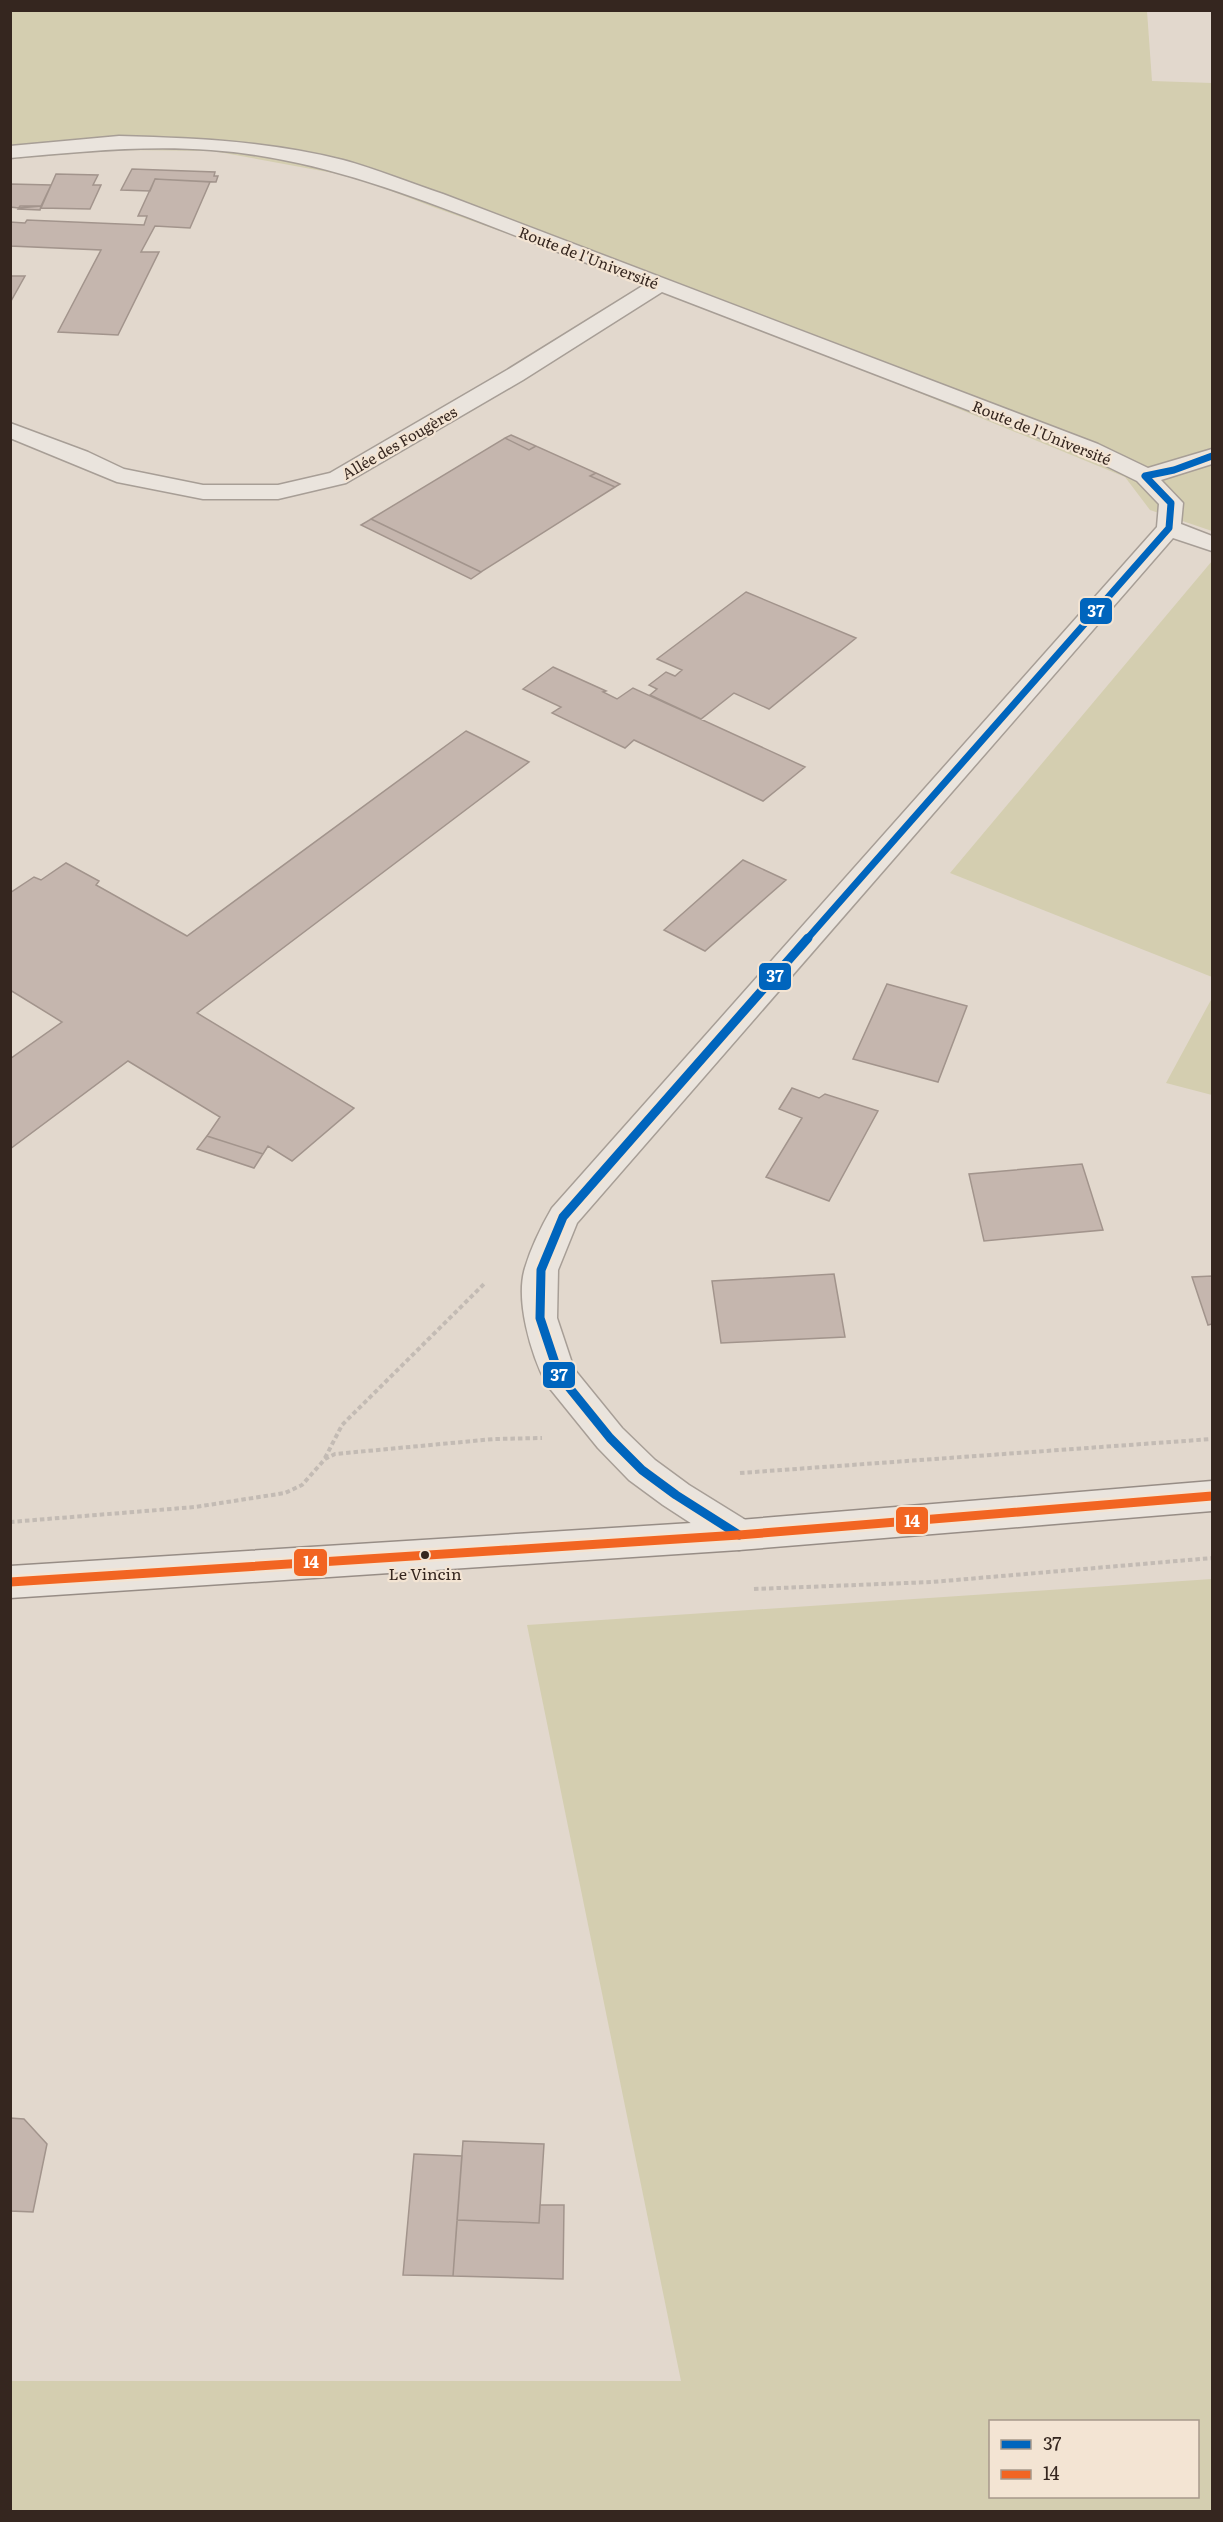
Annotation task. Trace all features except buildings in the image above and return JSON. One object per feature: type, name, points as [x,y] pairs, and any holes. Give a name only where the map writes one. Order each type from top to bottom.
[{"type":"street","name":"Route de l'Université","points":[[10,152],[119,142],[211,144],[281,153],[339,165],[436,198],[1090,449],[1145,476],[1171,503],[1169,528]]},
{"type":"street","name":"Allée des Fougères","points":[[10,430],[80,457],[117,475],[203,492],[278,492],[338,478],[515,375],[659,285]]},
{"type":"street","points":[[1145,476],[1174,470],[1212,456]]},
{"type":"street","points":[[739,1535],[676,1495],[642,1470],[610,1438],[559,1375],[540,1318],[541,1270],[563,1217],[1169,528],[1212,544]]},
{"type":"street","points":[[10,1582],[739,1535],[1212,1496]]},
{"type":"path","points":[[325,1459],[342,1425],[489,1278]]},
{"type":"shaded area","points":[[10,11],[1147,11],[1152,81],[1212,83],[1212,531],[1150,510],[1125,477],[693,300],[355,177],[213,151],[118,150],[11,159]]},
{"type":"shaded area","points":[[1212,561],[1212,977],[950,873]]},
{"type":"shaded area","points":[[1212,998],[1212,1095],[1166,1083]]},
{"type":"shaded area","points":[[1212,1579],[1212,2511],[11,2511],[11,2381],[681,2381],[527,1625]]},
{"type":"transit line","name":"37","points":[[739,1535],[676,1495],[642,1470],[610,1438],[559,1375],[540,1318],[541,1270],[563,1217],[1169,528],[1171,503],[1145,476],[1174,470],[1212,456]]},
{"type":"transit line","name":"14","points":[[10,1582],[739,1535],[1212,1496]]},
{"type":"place","name":"Le Vincin","points":[[425,1555]]}]
